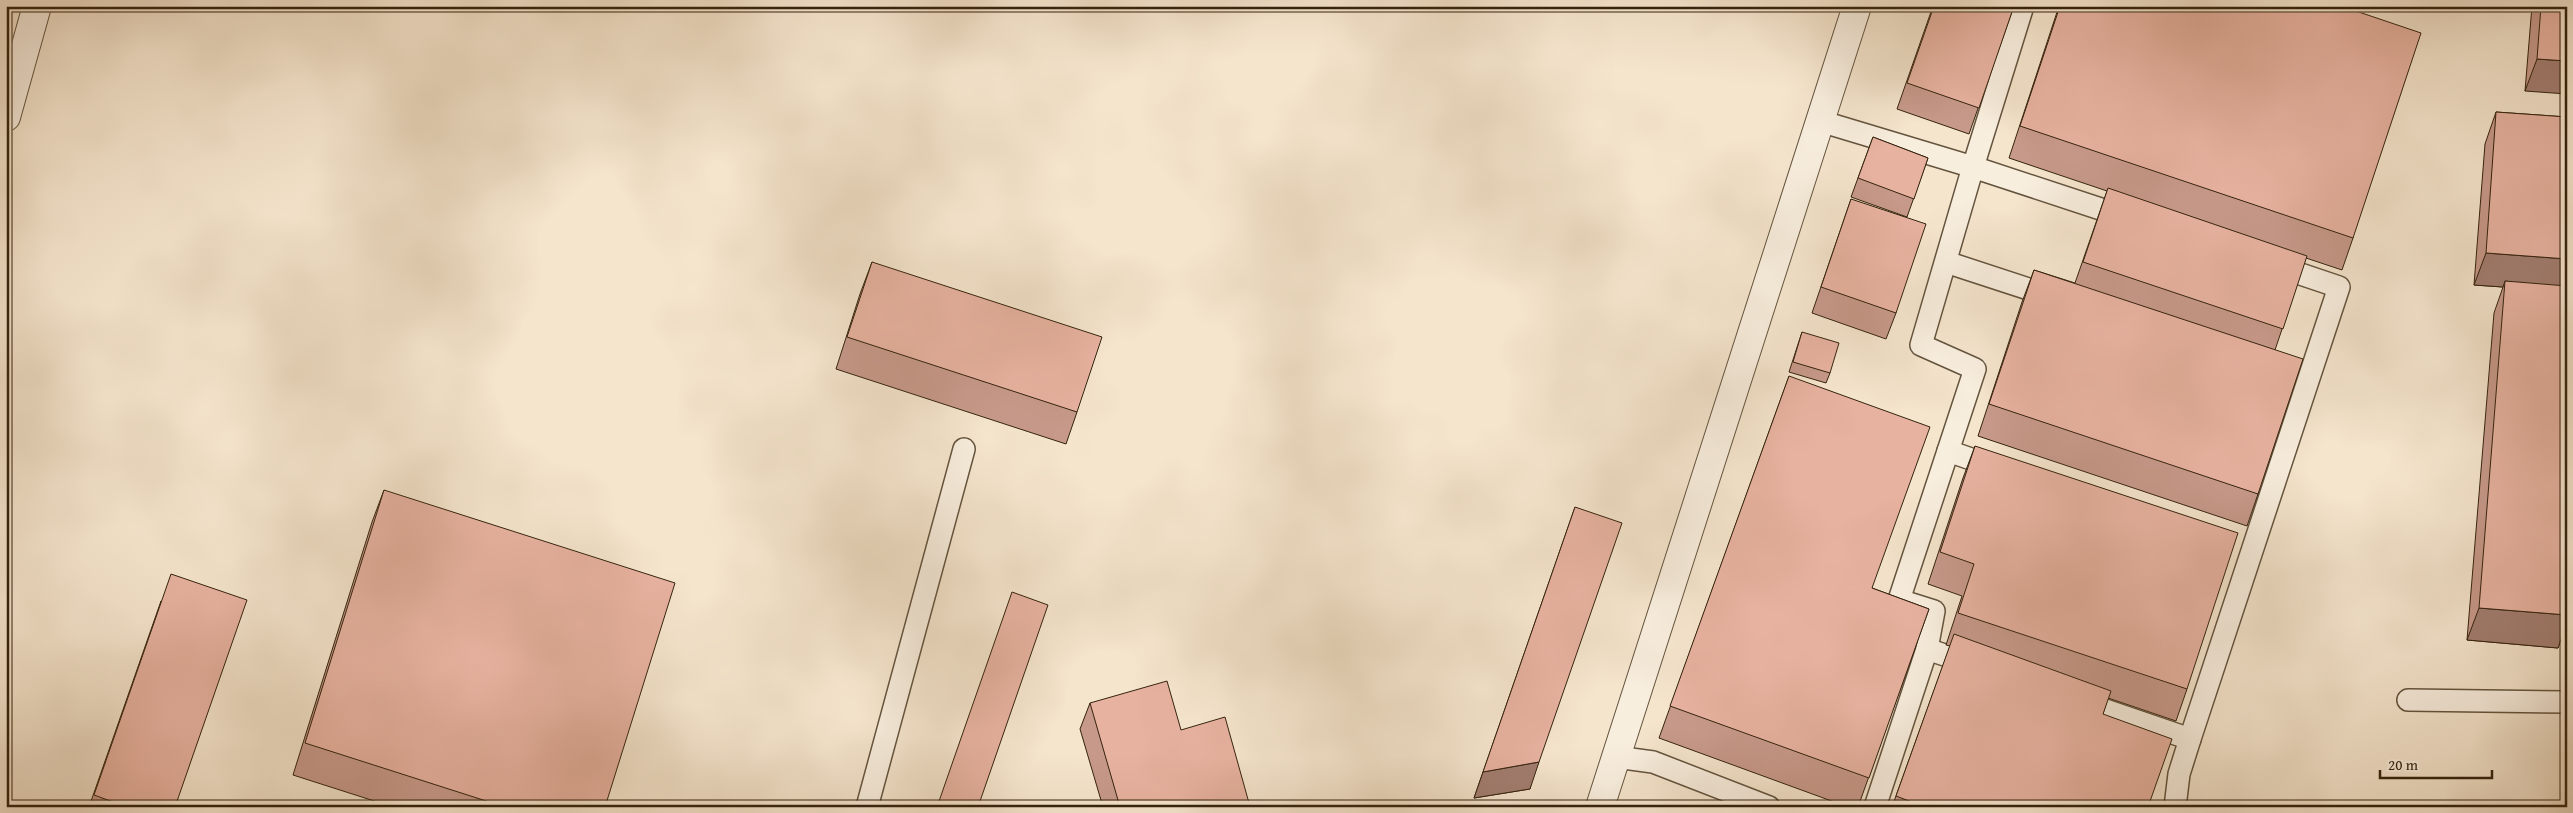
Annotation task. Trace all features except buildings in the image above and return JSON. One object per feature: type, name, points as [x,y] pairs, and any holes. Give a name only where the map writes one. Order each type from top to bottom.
[{"type":"street","points":[[6,117],[37,6]]},
{"type":"street","points":[[1598,806],[1616,756],[1857,6]]},
{"type":"lane","points":[[1875,807],[1927,648],[1934,611],[1900,600],[1975,368],[1921,345],[2023,6]]},
{"type":"lane","points":[[1820,121],[1973,167],[2151,226]]},
{"type":"lane","points":[[2175,807],[2180,774],[2241,551],[2299,376],[2339,287],[2254,259]]},
{"type":"lane","points":[[1946,262],[2076,304]]},
{"type":"lane","points":[[867,807],[964,449]]},
{"type":"lane","points":[[1948,451],[2014,474]]},
{"type":"lane","points":[[1927,648],[1992,671]]},
{"type":"lane","points":[[2058,694],[2190,739]]},
{"type":"lane","points":[[2408,700],[2567,702]]},
{"type":"lane","points":[[1616,756],[1653,762],[1769,807]]}]
